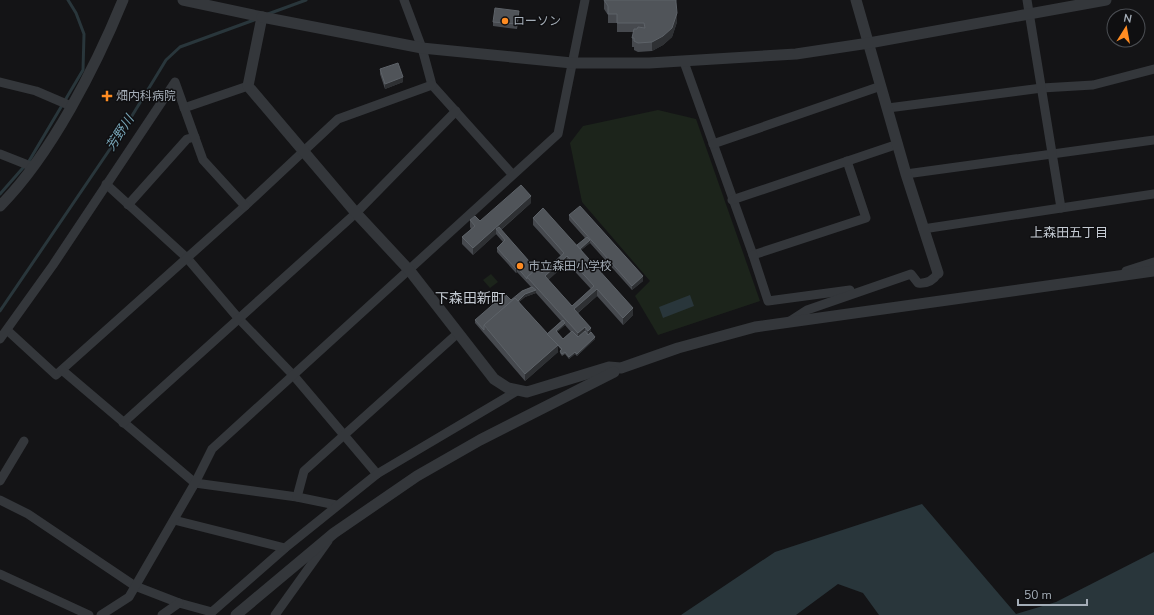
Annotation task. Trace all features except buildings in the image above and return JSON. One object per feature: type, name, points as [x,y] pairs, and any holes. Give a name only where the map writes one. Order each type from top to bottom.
[{"type":"street","points":[[1,203],[33,167],[70,106],[89,72],[123,0]]},
{"type":"street","points":[[183,0],[214,3],[262,17],[422,48],[572,63],[684,62],[796,54],[869,43],[1106,0]]},
{"type":"street","points":[[101,615],[129,597],[195,483],[212,449],[410,271],[512,174],[558,134],[585,0]]},
{"type":"street","points":[[790,321],[807,310],[911,274],[918,283],[926,284],[935,278],[938,273],[906,174],[856,0]]},
{"type":"street","points":[[1027,0],[1061,208]]},
{"type":"street","points":[[406,1],[422,48],[432,85],[512,174]]},
{"type":"street","points":[[248,86],[262,17]]},
{"type":"street","points":[[684,62],[768,301],[871,288]]},
{"type":"street","points":[[888,108],[1042,88],[1093,85],[1154,69]]},
{"type":"street","points":[[0,82],[36,91],[70,106]]},
{"type":"street","points":[[0,339],[53,265],[175,82],[203,160],[245,206]]},
{"type":"street","points":[[7,330],[56,375],[245,206],[338,119],[432,85]]},
{"type":"street","points":[[184,108],[248,86]]},
{"type":"street","points":[[248,86],[356,213],[410,271],[494,379],[508,388],[527,392],[546,388],[609,367],[621,368]]},
{"type":"street","points":[[713,144],[881,86]]},
{"type":"street","points":[[123,423],[356,213],[456,111]]},
{"type":"street","points":[[128,205],[187,139],[195,137]]},
{"type":"street","points":[[906,174],[1154,140]]},
{"type":"street","points":[[732,200],[898,144]]},
{"type":"street","points":[[0,154],[33,167]]},
{"type":"street","points":[[753,255],[866,218],[847,161]]},
{"type":"street","points":[[106,184],[187,258],[239,319],[294,376],[377,474]]},
{"type":"street","points":[[923,229],[1154,194]]},
{"type":"street","points":[[1102,279],[1154,262]]},
{"type":"street","points":[[236,615],[334,532],[417,476],[480,440],[621,368],[719,336],[755,327],[1154,271]]},
{"type":"street","points":[[297,497],[304,471],[458,333]]},
{"type":"street","points":[[62,370],[195,483],[297,497],[336,505]]},
{"type":"street","points":[[0,500],[28,514],[135,586],[179,603],[212,612],[336,505],[377,474],[517,391]]},
{"type":"street","points":[[0,482],[24,441]]},
{"type":"street","points":[[174,520],[285,548]]},
{"type":"street","points":[[275,615],[334,532]]},
{"type":"street","points":[[0,574],[89,615]]},
{"type":"street","points":[[162,615],[179,603]]},
{"type":"shaded area","points":[[658,110],[696,119],[760,301],[658,335],[635,296],[650,281],[582,202],[570,143],[583,126]]},
{"type":"shaded area","points":[[491,274],[498,282],[490,288],[483,280]]},
{"type":"shaded area","points":[[690,295],[694,306],[663,318],[659,307]]},
{"type":"shaded area","points":[[922,504],[1016,614],[1056,602],[1154,552],[1154,615],[879,615],[863,593],[838,584],[796,615],[681,615],[775,552]]},
{"type":"waterway","points":[[0,194],[29,161],[83,70],[84,34],[76,13],[68,0]]},
{"type":"waterway","name":"芳野川","points":[[268,14],[306,0]]},
{"type":"waterway","name":"芳野川","points":[[0,311],[127,124],[166,60],[180,47],[254,20]]},
{"type":"place","name":"ローソン","points":[[505,21]]},
{"type":"place","name":"畑内科病院","points":[[107,96]]},
{"type":"place","name":"市立森田小学校","points":[[520,266]]},
{"type":"district","name":"上森田五丁目","points":[[1069,233]]},
{"type":"district","name":"下森田新町","points":[[470,298]]}]
